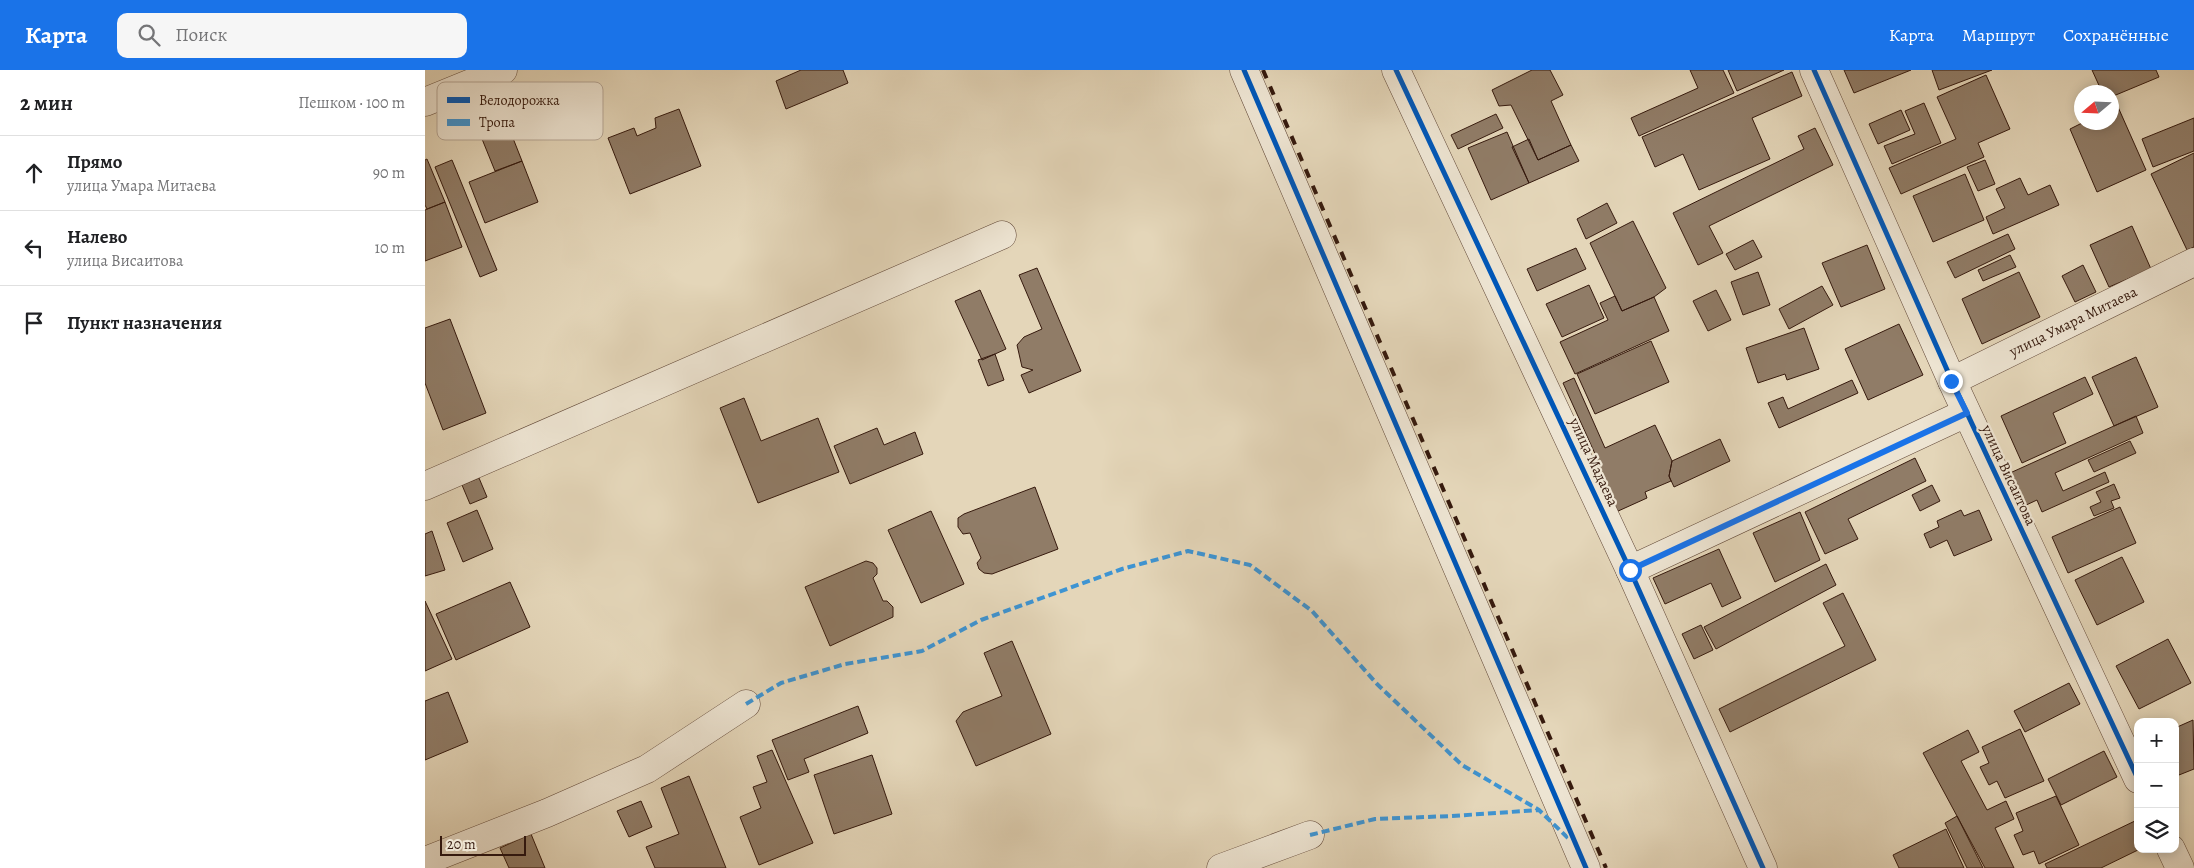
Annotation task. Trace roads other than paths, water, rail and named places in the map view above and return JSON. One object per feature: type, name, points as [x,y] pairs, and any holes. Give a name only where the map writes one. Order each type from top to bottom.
[{"type":"street","points":[[474,82],[503,70]]},
{"type":"street","points":[[1245,70],[1586,868]]},
{"type":"street","name":"улица Мадаева","points":[[1396,70],[1630,570],[1763,868]]},
{"type":"street","name":"улица Висаитова","points":[[1814,70],[1951,381],[2134,770]]},
{"type":"street","points":[[425,102],[437,97]]},
{"type":"street","points":[[425,486],[1002,235]]},
{"type":"street","name":"улица Умара Митаева","points":[[1951,381],[2194,262]]},
{"type":"street","points":[[1630,570],[1967,413]]},
{"type":"street","points":[[425,861],[547,813],[647,768],[746,704]]},
{"type":"street","points":[[1221,868],[1310,835]]},
{"type":"street","points":[[2173,853],[2179,868]]},
{"type":"railway","points":[[1263,70],[1606,868]]}]
